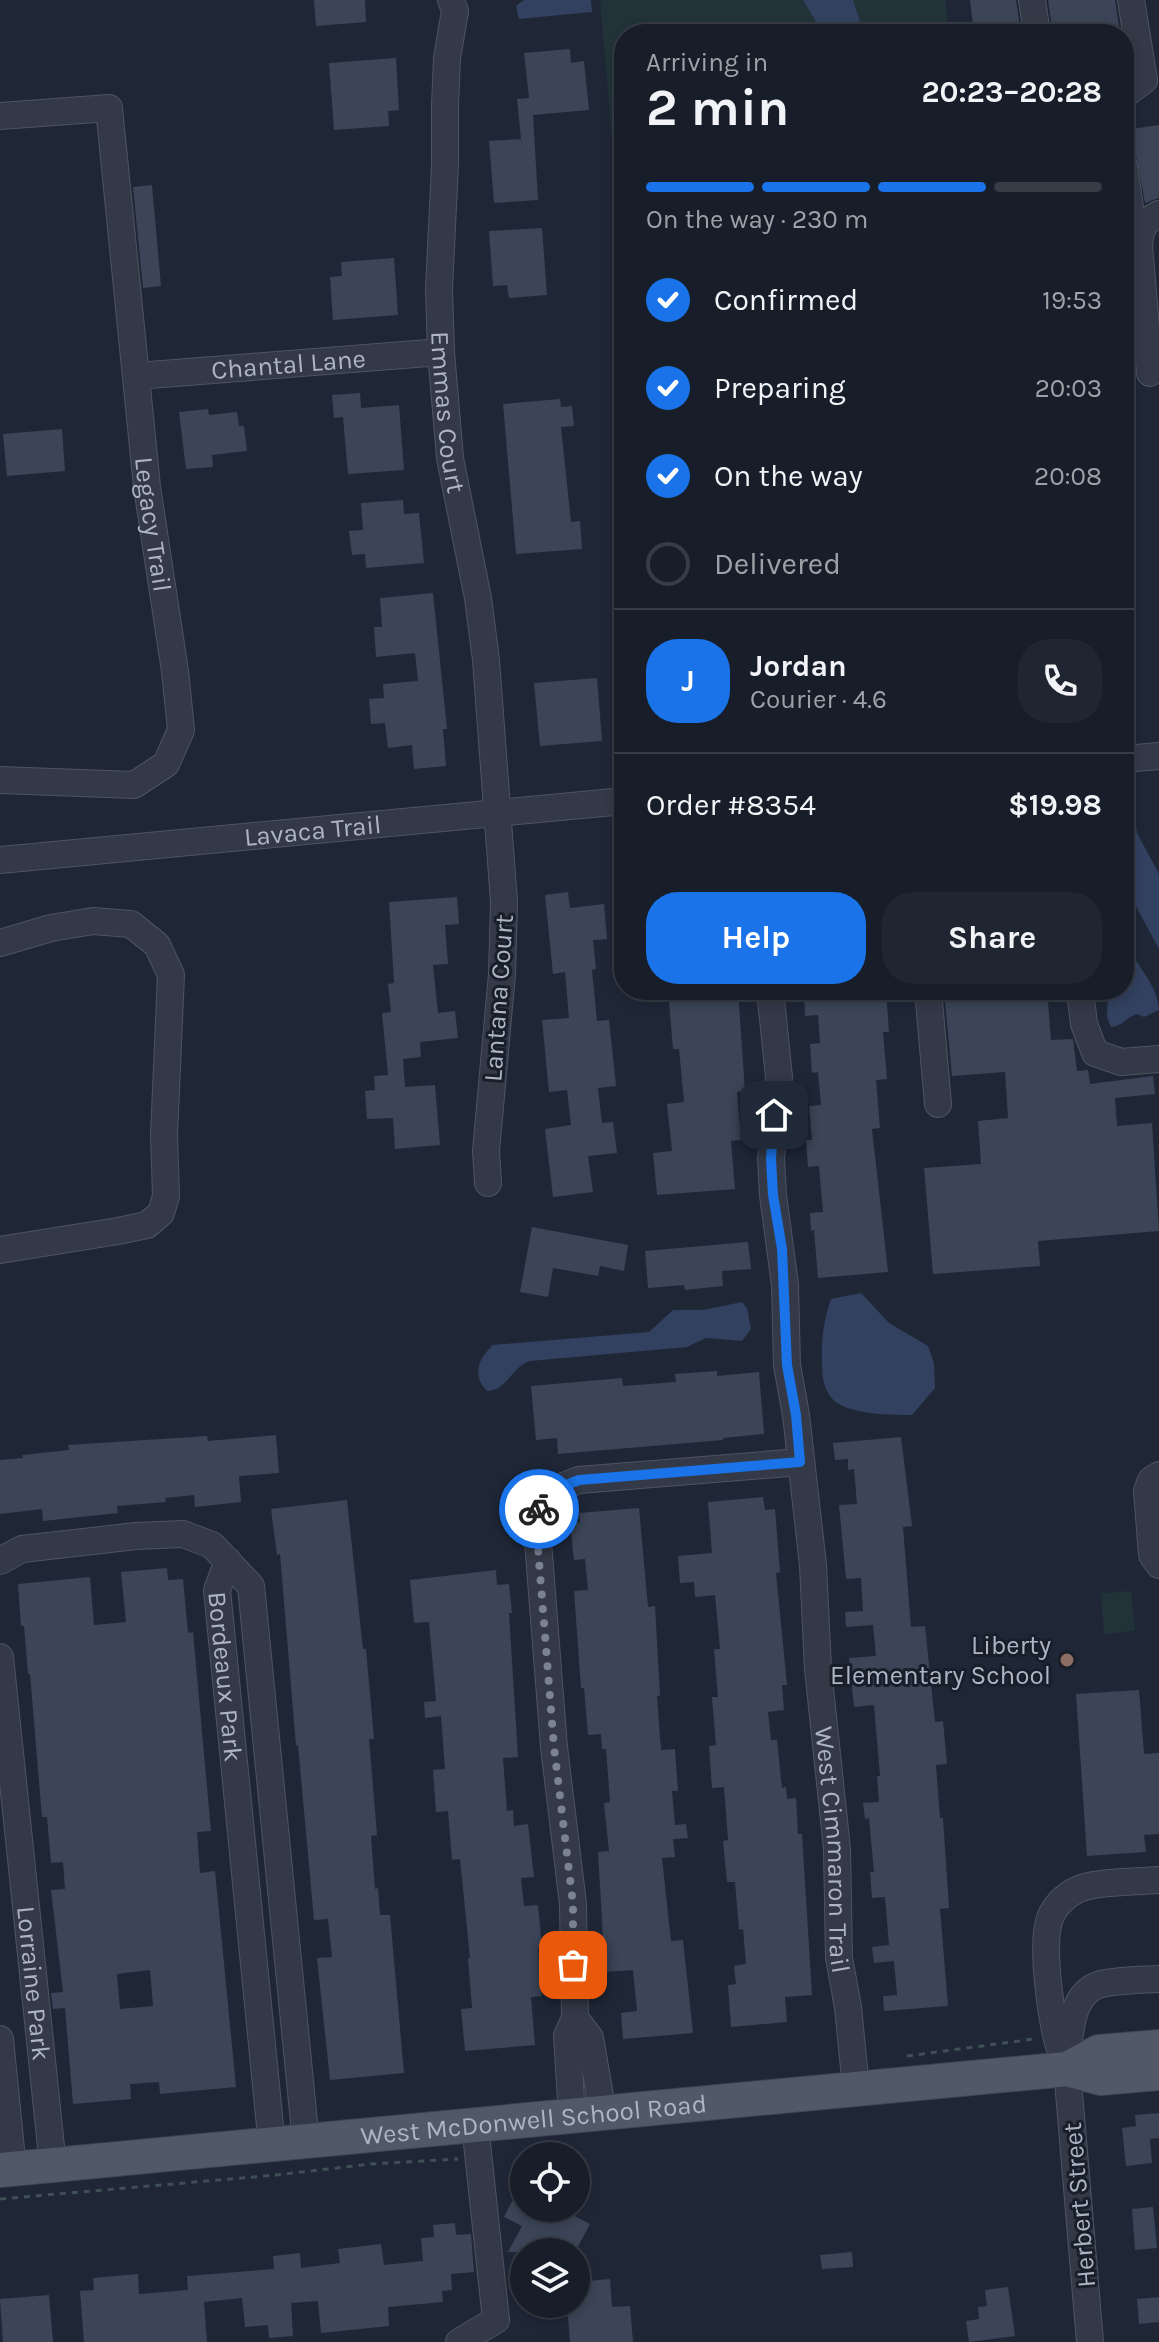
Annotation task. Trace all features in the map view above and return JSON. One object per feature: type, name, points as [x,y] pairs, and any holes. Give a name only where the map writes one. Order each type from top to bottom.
[{"type":"main road","name":"West McDonwell School Road","points":[[1067,2069],[1099,2052],[1159,2047]]},
{"type":"main road","name":"West McDonwell School Road","points":[[4,2179],[53,2166],[856,2088],[1067,2069],[1101,2078],[1159,2073]]},
{"type":"street","points":[[1032,0],[1036,24]]},
{"type":"street","points":[[1131,0],[1144,80],[1134,88]]},
{"type":"street","name":"Emmas Court","points":[[453,5],[445,105],[439,289],[441,352],[450,458],[482,629],[497,812]]},
{"type":"street","name":"Legacy Trail","points":[[0,116],[109,108],[147,487],[181,730],[166,764],[134,785],[0,780]]},
{"type":"street","points":[[1150,373],[1139,232],[1153,218]]},
{"type":"street","name":"Chantal Lane","points":[[137,376],[441,352]]},
{"type":"street","points":[[1134,758],[1159,756]]},
{"type":"street","name":"Lavaca Trail","points":[[0,860],[614,802]]},
{"type":"street","name":"Lantana Court","points":[[488,1183],[486,1151],[502,974],[504,902],[497,812]]},
{"type":"street","points":[[0,943],[51,928],[93,921],[131,924],[157,945],[171,975],[164,1135],[166,1196],[161,1213],[147,1225],[0,1250]]},
{"type":"street","name":"West Cimmaron Trail","points":[[771,1000],[779,1077],[771,1159],[773,1195],[782,1249],[787,1365],[796,1415],[813,1565],[819,1681],[837,1849],[839,1958],[848,2007],[856,2088]]},
{"type":"street","points":[[929,1000],[938,1104]]},
{"type":"street","points":[[1081,1000],[1084,1024],[1095,1053],[1121,1062],[1159,1059]]},
{"type":"street","points":[[587,2115],[590,2038],[575,2018],[573,1904],[554,1747],[536,1516],[545,1493],[579,1480],[800,1462]]},
{"type":"street","points":[[1159,1475],[1151,1480],[1147,1491],[1152,1555],[1159,1565]]},
{"type":"street","points":[[0,1561],[22,1549],[183,1534],[212,1545],[228,1561]]},
{"type":"street","name":"Bordeaux Park","points":[[272,2146],[217,1590],[228,1561],[251,1586],[306,2142]]},
{"type":"street","name":"Lorraine Park","points":[[0,1657],[10,1859],[53,2166]]},
{"type":"street","points":[[241,1836],[275,1832]]},
{"type":"street","points":[[1067,2069],[1055,2037],[1046,1936],[1054,1909],[1065,1896],[1086,1886],[1159,1880]]},
{"type":"street","points":[[1067,2069],[1075,2012],[1082,1996],[1098,1984],[1159,1979]]},
{"type":"street","points":[[1075,2012],[1081,2034],[1099,2052]]},
{"type":"street","name":"Lorraine Park","points":[[0,2039],[5,2091],[4,2179]]},
{"type":"street","points":[[263,2060],[297,2057]]},
{"type":"street","name":"Herbert Street","points":[[1067,2069],[1090,2342]]},
{"type":"street","points":[[5,2091],[44,2087]]},
{"type":"street","points":[[459,2342],[496,2320],[475,2125]]},
{"type":"path","points":[[4,2179],[276,2175],[463,2158]]},
{"type":"shaded area","points":[[600,0],[945,0],[948,24],[614,24],[614,161]]},
{"type":"shaded area","points":[[1131,1591],[1135,1631],[1104,1634],[1101,1593]]},
{"type":"water","points":[[524,0],[591,0],[592,12],[519,19],[516,6]]},
{"type":"water","points":[[803,0],[853,0],[861,24],[815,24]]},
{"type":"water","points":[[1134,807],[1137,833],[1159,874],[1159,949],[1134,903]]},
{"type":"water","points":[[1134,958],[1155,992],[1159,1010],[1144,1017],[1137,1014],[1111,1027],[1107,1017],[1108,1000],[1134,1000]]},
{"type":"water","points":[[861,1293],[889,1323],[928,1346],[934,1363],[935,1388],[912,1415],[868,1413],[845,1407],[830,1396],[825,1387],[822,1344],[831,1299]]},
{"type":"water","points":[[742,1302],[747,1308],[751,1329],[742,1341],[706,1338],[687,1347],[530,1361],[494,1390],[487,1391],[479,1379],[481,1361],[493,1345],[649,1332],[673,1310],[703,1310]]},
{"type":"building","points":[[314,0],[365,0],[366,22],[316,26]]},
{"type":"building","points":[[970,0],[1016,0],[1020,24],[973,24]]},
{"type":"building","points":[[1048,0],[1115,0],[1119,24],[1052,24]]},
{"type":"building","points":[[570,49],[571,63],[584,61],[589,110],[533,115],[538,200],[494,203],[489,141],[521,139],[517,99],[529,98],[524,53]]},
{"type":"building","points":[[396,58],[399,110],[388,111],[389,126],[334,130],[329,63]]},
{"type":"building","points":[[1159,125],[1159,198],[1145,203],[1134,145],[1134,129]]},
{"type":"building","points":[[152,185],[161,286],[143,288],[133,187]]},
{"type":"building","points":[[542,228],[547,295],[509,298],[507,285],[493,286],[489,231]]},
{"type":"building","points":[[394,258],[398,315],[333,320],[330,277],[342,276],[341,262]]},
{"type":"building","points":[[360,393],[361,408],[399,405],[404,470],[348,474],[343,417],[334,418],[332,395]]},
{"type":"building","points":[[560,399],[561,407],[572,406],[574,426],[561,427],[571,522],[580,521],[582,549],[516,554],[503,404]]},
{"type":"building","points":[[208,409],[209,415],[237,412],[239,426],[244,426],[247,451],[212,455],[213,467],[186,469],[179,412]]},
{"type":"building","points":[[62,429],[65,471],[7,476],[3,434]]},
{"type":"building","points":[[403,500],[404,514],[419,513],[424,563],[366,568],[365,554],[352,555],[349,531],[363,530],[361,503]]},
{"type":"building","points":[[433,593],[447,729],[443,729],[446,766],[414,769],[412,745],[388,748],[385,723],[371,724],[369,699],[384,698],[383,684],[418,681],[415,653],[376,657],[374,627],[382,627],[380,598]]},
{"type":"building","points":[[597,678],[602,741],[540,746],[534,683]]},
{"type":"building","points":[[568,892],[570,908],[604,904],[607,939],[593,940],[596,969],[592,970],[597,1021],[609,1020],[616,1086],[598,1088],[602,1123],[613,1122],[617,1153],[588,1156],[593,1192],[553,1197],[545,1129],[571,1125],[567,1090],[549,1092],[542,1020],[569,1018],[565,972],[553,974],[545,895]]},
{"type":"building","points":[[457,897],[459,924],[445,925],[448,964],[433,965],[438,1013],[455,1011],[458,1038],[420,1042],[421,1057],[403,1059],[405,1087],[435,1085],[440,1145],[395,1149],[393,1118],[367,1119],[365,1091],[375,1090],[374,1076],[388,1075],[382,1013],[391,1012],[388,984],[394,983],[389,902]]},
{"type":"building","points":[[669,1000],[739,1000],[745,1091],[737,1092],[741,1140],[731,1141],[735,1189],[657,1195],[653,1153],[672,1151],[667,1104],[684,1102],[679,1049],[673,1049]]},
{"type":"building","points":[[804,1000],[887,1000],[889,1032],[883,1032],[887,1079],[876,1080],[880,1128],[872,1129],[888,1272],[818,1278],[810,1213],[823,1212],[819,1166],[808,1167],[806,1140],[812,1140],[809,1106],[821,1105],[818,1072],[812,1073],[810,1044],[820,1043],[818,1015],[805,1016]]},
{"type":"building","points":[[945,1000],[1048,1000],[1051,1040],[1073,1039],[1077,1071],[1088,1070],[1090,1084],[1153,1076],[1155,1094],[1115,1098],[1117,1126],[1152,1123],[1159,1231],[1038,1241],[1040,1266],[933,1274],[924,1168],[981,1164],[978,1121],[1008,1118],[1005,1072],[952,1076]]},
{"type":"building","points":[[532,1227],[628,1245],[624,1271],[600,1266],[598,1276],[553,1268],[548,1297],[520,1292]]},
{"type":"building","points":[[748,1242],[751,1269],[722,1271],[723,1286],[685,1290],[684,1285],[648,1288],[645,1251]]},
{"type":"building","points":[[717,1371],[717,1376],[759,1372],[764,1434],[558,1454],[557,1438],[536,1440],[531,1386],[622,1378],[623,1386],[676,1382],[675,1374]]},
{"type":"building","points":[[276,1435],[279,1473],[239,1476],[241,1502],[195,1507],[194,1495],[165,1498],[166,1502],[117,1506],[118,1513],[43,1521],[42,1509],[0,1514],[0,1460],[69,1450],[68,1445],[207,1436],[208,1441]]},
{"type":"building","points":[[901,1437],[912,1526],[903,1527],[911,1627],[925,1626],[935,1722],[943,1721],[947,1764],[936,1765],[949,1908],[940,1909],[948,2006],[884,2011],[883,1996],[897,1995],[894,1961],[874,1963],[872,1947],[889,1945],[885,1897],[872,1898],[870,1872],[874,1872],[869,1818],[865,1819],[863,1803],[879,1802],[874,1705],[854,1707],[849,1658],[876,1656],[873,1625],[846,1627],[845,1612],[863,1611],[861,1578],[846,1579],[839,1505],[857,1504],[854,1469],[848,1470],[848,1459],[835,1460],[833,1443]]},
{"type":"building","points":[[763,1497],[765,1510],[775,1509],[780,1572],[776,1573],[787,1685],[782,1685],[784,1710],[768,1712],[771,1740],[777,1740],[782,1788],[786,1787],[787,1799],[796,1798],[798,1834],[802,1834],[812,1995],[785,1997],[787,2022],[731,2027],[728,1985],[736,1984],[734,1966],[746,1964],[743,1929],[739,1930],[735,1882],[727,1882],[723,1841],[728,1840],[724,1787],[712,1788],[709,1746],[716,1745],[712,1697],[718,1697],[714,1649],[720,1649],[715,1595],[695,1597],[694,1582],[680,1583],[678,1556],[712,1553],[708,1502]]},
{"type":"building","points":[[347,1500],[374,1739],[369,1739],[377,1835],[371,1836],[375,1889],[378,1888],[380,1915],[390,1915],[404,2073],[330,2080],[317,1958],[332,1957],[328,1919],[314,1920],[280,1554],[277,1555],[271,1509]]},
{"type":"building","points":[[639,1508],[648,1607],[655,1606],[661,1750],[675,1749],[678,1791],[672,1791],[675,1825],[686,1824],[688,1838],[673,1839],[675,1857],[662,1858],[671,1941],[683,1940],[693,2033],[623,2039],[621,2013],[637,2011],[633,1970],[605,1972],[598,1852],[609,1851],[604,1803],[610,1802],[606,1749],[602,1749],[601,1734],[588,1735],[584,1688],[581,1688],[574,1591],[588,1590],[585,1559],[574,1560],[570,1523],[580,1522],[579,1513]]},
{"type":"building","points":[[167,1568],[168,1580],[183,1579],[188,1633],[193,1632],[211,1831],[197,1832],[200,1873],[215,1871],[236,2087],[160,2094],[159,2082],[130,2084],[131,2099],[73,2104],[65,2008],[53,2009],[51,1993],[63,1992],[51,1890],[65,1889],[63,1862],[51,1863],[47,1817],[42,1817],[30,1674],[24,1626],[21,1626],[18,1584],[90,1577],[94,1625],[126,1622],[121,1572]],"holes":[[[150,1970],[153,2006],[120,2009],[117,1974]]]},
{"type":"building","points":[[496,1570],[497,1585],[509,1584],[512,1613],[509,1613],[518,1757],[503,1758],[507,1811],[513,1810],[514,1826],[528,1824],[534,1877],[521,1878],[524,1906],[538,1905],[542,1996],[531,1997],[535,2045],[465,2051],[461,2009],[472,2008],[460,1859],[452,1860],[448,1811],[436,1812],[433,1770],[445,1769],[441,1716],[425,1718],[424,1702],[436,1701],[429,1622],[414,1623],[410,1580]]},
{"type":"building","points":[[1139,1690],[1144,1754],[1159,1753],[1159,1834],[1144,1835],[1146,1852],[1087,1856],[1076,1694]]},
{"type":"building","points":[[1159,2113],[1159,2138],[1150,2139],[1152,2163],[1126,2166],[1122,2128],[1136,2126],[1135,2115]]},
{"type":"building","points":[[510,2205],[510,2220],[504,2217]]},
{"type":"building","points":[[1153,2207],[1157,2248],[1135,2250],[1132,2209]]},
{"type":"building","points":[[514,2222],[590,2224],[582,2238],[516,2238],[522,2226]]},
{"type":"building","points":[[455,2223],[456,2235],[471,2234],[474,2272],[451,2274],[452,2290],[442,2291],[443,2302],[388,2307],[389,2326],[321,2333],[318,2301],[291,2303],[293,2336],[269,2338],[268,2325],[245,2327],[242,2298],[204,2302],[207,2342],[84,2342],[80,2291],[94,2290],[93,2278],[138,2274],[139,2294],[188,2290],[187,2276],[274,2269],[273,2256],[300,2253],[301,2268],[340,2263],[338,2249],[381,2244],[384,2265],[423,2261],[421,2238],[434,2237],[433,2225]]},
{"type":"building","points":[[852,2252],[853,2267],[822,2269],[820,2255]]},
{"type":"building","points":[[610,2279],[612,2307],[630,2306],[633,2342],[570,2342],[568,2318],[590,2318],[590,2281]]},
{"type":"building","points":[[1008,2287],[1015,2336],[969,2342],[966,2321],[979,2319],[978,2307],[987,2306],[985,2290]]},
{"type":"building","points":[[49,2295],[53,2342],[3,2342],[0,2299]]},
{"type":"building","points":[[1159,2297],[1159,2322],[1139,2324],[1137,2299]]},
{"type":"way so far","points":[[539,1509],[536,1516],[538,1557],[554,1747],[573,1904],[573,1965]]},
{"type":"place","name":"Liberty Elementary School","points":[[1067,1660]]},
{"type":"route","points":[[539,1509],[545,1493],[579,1480],[800,1462],[787,1365],[782,1249],[773,1195],[771,1159],[774,1115]]}]
